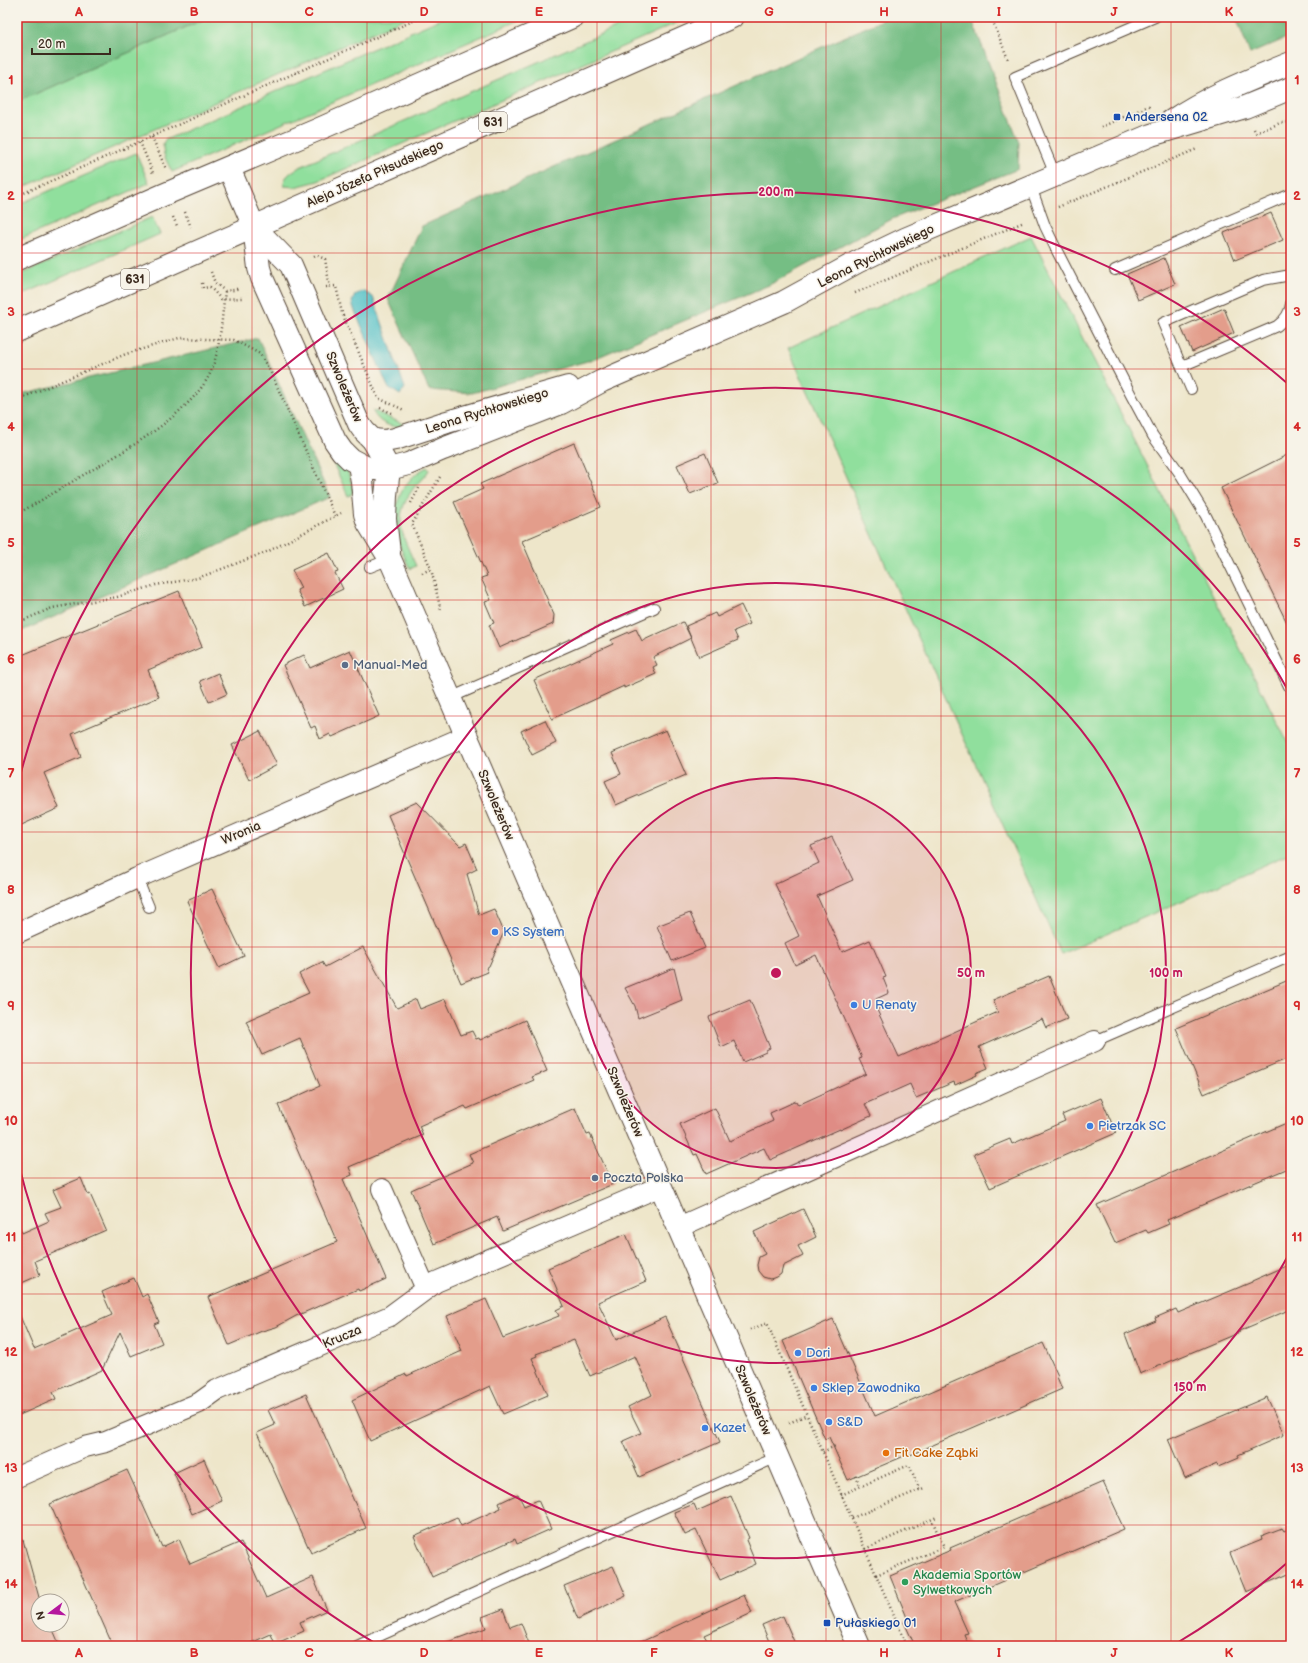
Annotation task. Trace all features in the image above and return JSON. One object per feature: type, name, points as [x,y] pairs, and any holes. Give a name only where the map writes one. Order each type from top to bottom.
[{"type":"street","points":[[17,259],[163,195],[229,168],[572,17]]},
{"type":"street","name":"Aleja Józefa Piłsudskiego","points":[[17,331],[732,17]]},
{"type":"street","name":"Leona Rychłowskiego","points":[[1151,136],[1206,100],[1237,85],[1290,65]]},
{"type":"street","name":"Leona Rychłowskiego","points":[[359,465],[375,470],[389,469],[408,464],[561,403],[602,381],[784,302],[856,262],[906,239],[1151,136],[1245,107],[1291,88]]},
{"type":"street","name":"Szwoleżerów","points":[[229,168],[254,228],[259,268],[262,278],[335,441],[342,451],[359,465],[368,523],[390,559],[859,1646]]},
{"type":"street","name":"Szwoleżerów","points":[[254,228],[291,265],[359,424],[373,440],[389,469],[385,519],[390,559]]},
{"type":"street","name":"Leona Rychłowskiego","points":[[373,440],[385,441],[395,439],[559,389],[602,381]]},
{"type":"street","name":"Wronia","points":[[17,933],[137,878],[466,736]]},
{"type":"street","points":[[678,1227],[1095,1041]]},
{"type":"street","name":"Krucza","points":[[17,1477],[85,1447],[106,1442],[199,1403],[217,1390],[390,1316],[436,1282],[661,1186]]},
{"type":"street","points":[[382,1189],[426,1289]]},
{"type":"lane","points":[[1056,177],[1015,77],[1136,21],[1155,17]]},
{"type":"lane","points":[[1031,187],[1041,215],[1060,258],[1153,436],[1181,475],[1206,516],[1291,690]]},
{"type":"lane","points":[[1115,270],[1291,194]]},
{"type":"lane","points":[[1191,389],[1163,323],[1263,280],[1291,275]]},
{"type":"lane","points":[[1182,366],[1277,326],[1286,318],[1291,309],[1291,304]]},
{"type":"lane","points":[[370,567],[390,559]]},
{"type":"lane","points":[[450,698],[654,608]]},
{"type":"lane","points":[[137,878],[149,907]]},
{"type":"lane","points":[[1095,1041],[1291,956]]},
{"type":"lane","points":[[357,1646],[777,1457]]},
{"type":"path","points":[[17,196],[422,17]]},
{"type":"path","points":[[991,17],[1015,77]]},
{"type":"path","points":[[1256,133],[1280,123],[1290,122],[1291,125]]},
{"type":"path","points":[[152,137],[168,174]]},
{"type":"path","points":[[140,142],[156,180]]},
{"type":"path","points":[[850,295],[1167,161]]},
{"type":"path","points":[[202,283],[203,288],[210,287],[222,299],[243,297],[247,299]]},
{"type":"path","points":[[17,514],[130,448],[167,422],[192,398],[206,380],[213,366],[219,339],[224,291]]},
{"type":"path","points":[[17,400],[126,354],[179,338],[234,340],[260,354],[271,373],[335,516]]},
{"type":"path","points":[[17,623],[52,608],[117,597],[156,585],[198,578],[269,551],[335,516],[364,505]]},
{"type":"path","points":[[748,1331],[767,1323],[907,1646]]},
{"type":"path","points":[[783,1425],[807,1415]]},
{"type":"path","points":[[823,1452],[836,1446]]},
{"type":"path","points":[[841,1495],[909,1465],[920,1490]]},
{"type":"path","points":[[856,1476],[860,1486]]},
{"type":"path","points":[[852,1518],[924,1488]]},
{"type":"path","points":[[865,1549],[937,1517]]},
{"type":"path","points":[[876,1575],[944,1547],[932,1520]]},
{"type":"green space","points":[[17,17],[209,17],[17,102]]},
{"type":"green space","points":[[209,17],[408,17],[17,190],[17,102]]},
{"type":"green space","points":[[445,17],[526,17],[172,172],[166,161],[163,148],[165,140]]},
{"type":"green space","points":[[640,17],[690,17],[318,181],[295,187],[284,186],[286,178],[292,172],[301,167]]},
{"type":"green space","points":[[889,17],[971,17],[1019,142],[1018,169],[892,219],[769,285],[591,360],[472,393],[429,390],[388,299],[422,226]]},
{"type":"green space","points":[[1236,17],[1291,17],[1291,36],[1250,54]]},
{"type":"green space","points":[[136,153],[149,183],[17,241],[17,205]]},
{"type":"green space","points":[[152,217],[160,234],[17,297],[17,276]]},
{"type":"green space","points":[[1031,236],[1291,749],[1291,853],[1061,954],[788,348]]},
{"type":"green space","points":[[258,338],[330,497],[17,633],[17,395]]},
{"type":"green space","points":[[372,410],[410,427],[398,427],[383,423]]},
{"type":"green space","points":[[326,447],[346,467],[354,490],[351,495],[348,496]]},
{"type":"green space","points":[[427,467],[429,470],[413,489],[402,510],[401,528],[416,566],[410,569],[400,547],[396,533],[396,510],[398,500],[409,481],[417,473]]},
{"type":"water","points":[[363,291],[373,297],[405,388],[400,395],[388,387],[354,309],[352,302],[355,295]]},
{"type":"building","points":[[1271,213],[1283,240],[1235,260],[1224,233]]},
{"type":"building","points":[[1164,258],[1175,284],[1138,300],[1127,274]]},
{"type":"building","points":[[1224,308],[1234,333],[1192,352],[1181,327]]},
{"type":"building","points":[[574,443],[601,507],[522,541],[554,615],[553,624],[499,648],[489,625],[494,623],[485,602],[491,600],[481,578],[487,576],[454,502],[483,489],[480,484]]},
{"type":"building","points":[[705,453],[718,483],[690,494],[677,465]]},
{"type":"building","points":[[1291,453],[1291,631],[1221,488]]},
{"type":"building","points":[[329,553],[338,572],[335,573],[343,589],[305,607],[297,590],[301,588],[292,570]]},
{"type":"building","points":[[179,591],[202,647],[148,670],[159,697],[72,734],[81,757],[44,773],[59,808],[17,827],[17,657]]},
{"type":"building","points":[[741,605],[750,624],[734,631],[738,640],[699,657],[686,626],[715,613],[717,617]]},
{"type":"building","points":[[683,622],[691,638],[653,657],[657,665],[653,667],[656,674],[624,688],[624,686],[552,719],[534,680],[613,644],[611,640],[636,629],[642,641]]},
{"type":"building","points":[[350,650],[379,716],[332,737],[330,734],[320,739],[315,726],[311,728],[283,665],[304,655],[310,668]]},
{"type":"building","points":[[218,673],[227,694],[209,702],[200,681]]},
{"type":"building","points":[[545,720],[556,743],[532,755],[521,731]]},
{"type":"building","points":[[666,730],[686,775],[616,805],[605,781],[621,774],[612,753]]},
{"type":"building","points":[[260,731],[277,765],[249,780],[232,745]]},
{"type":"building","points":[[417,802],[460,846],[466,843],[477,869],[467,874],[479,915],[494,909],[504,932],[489,966],[486,968],[488,972],[461,983],[388,815]]},
{"type":"building","points":[[832,837],[853,880],[817,896],[842,952],[870,940],[886,977],[883,978],[889,993],[876,999],[880,1008],[877,1010],[899,1057],[998,1012],[993,1000],[1049,976],[1067,1019],[1046,1028],[1042,1019],[979,1047],[988,1068],[955,1085],[954,1082],[916,1098],[910,1084],[865,1104],[871,1116],[840,1130],[770,1160],[764,1148],[706,1174],[697,1154],[694,1155],[680,1124],[715,1108],[730,1141],[773,1121],[770,1113],[796,1101],[798,1105],[866,1074],[859,1059],[862,1058],[816,955],[795,965],[785,943],[799,936],[775,884],[819,863],[811,846]]},
{"type":"building","points":[[212,889],[244,956],[219,968],[187,901]]},
{"type":"building","points":[[690,913],[705,948],[672,961],[657,926]]},
{"type":"building","points":[[363,947],[397,1008],[416,999],[420,1009],[445,999],[461,1035],[472,1031],[476,1039],[479,1038],[480,1040],[525,1020],[547,1071],[532,1077],[534,1080],[467,1109],[465,1106],[419,1126],[423,1135],[349,1167],[352,1175],[343,1179],[386,1279],[359,1291],[358,1289],[296,1316],[276,1327],[262,1331],[229,1345],[208,1297],[337,1242],[278,1105],[320,1086],[300,1038],[262,1055],[246,1021],[309,993],[299,974],[322,962],[325,967]]},
{"type":"building","points":[[674,968],[682,1000],[638,1018],[635,1006],[625,988]]},
{"type":"building","points":[[1291,979],[1291,1057],[1204,1094],[1176,1028]]},
{"type":"building","points":[[750,1000],[770,1048],[766,1050],[766,1052],[743,1062],[734,1041],[721,1047],[709,1017]]},
{"type":"building","points":[[1101,1098],[1116,1133],[990,1188],[974,1154],[1010,1139],[1012,1144],[1065,1121],[1062,1115]]},
{"type":"building","points":[[575,1108],[587,1135],[590,1134],[613,1184],[503,1231],[497,1217],[434,1244],[411,1190],[473,1163],[469,1154]]},
{"type":"building","points":[[1291,1121],[1291,1167],[1167,1220],[1169,1224],[1148,1233],[1146,1230],[1115,1243],[1097,1205]]},
{"type":"building","points":[[81,1178],[106,1230],[35,1261],[40,1275],[17,1285],[17,1220],[22,1233],[49,1221],[45,1213],[61,1207],[53,1190]]},
{"type":"building","points":[[803,1209],[816,1237],[798,1246],[803,1256],[783,1266],[781,1274],[770,1279],[763,1277],[758,1271],[757,1265],[759,1257],[765,1254],[754,1232]]},
{"type":"building","points":[[626,1234],[646,1281],[598,1302],[616,1340],[665,1317],[720,1442],[639,1477],[623,1441],[641,1433],[628,1407],[652,1395],[635,1356],[590,1376],[574,1340],[536,1354],[537,1356],[532,1358],[548,1395],[503,1414],[490,1386],[370,1441],[352,1400],[406,1374],[407,1376],[462,1351],[447,1316],[486,1299],[503,1338],[559,1316],[556,1310],[564,1306],[548,1268]]},
{"type":"building","points":[[1291,1264],[1291,1309],[1140,1374],[1125,1334],[1156,1321],[1155,1318],[1176,1309],[1178,1313]]},
{"type":"building","points":[[134,1278],[142,1297],[147,1294],[159,1322],[154,1324],[162,1343],[131,1356],[120,1332],[102,1370],[53,1392],[56,1399],[17,1416],[17,1309],[34,1349],[112,1315],[102,1292]]},
{"type":"building","points":[[833,1319],[875,1416],[1043,1343],[1058,1376],[1057,1377],[1062,1389],[910,1455],[909,1454],[848,1480],[829,1437],[825,1439],[783,1341]]},
{"type":"building","points":[[306,1394],[366,1528],[311,1553],[257,1433],[275,1425],[268,1410]]},
{"type":"building","points":[[1267,1397],[1284,1435],[1238,1455],[1239,1458],[1218,1467],[1217,1464],[1185,1478],[1168,1439]]},
{"type":"building","points":[[204,1459],[222,1501],[192,1514],[174,1473]]},
{"type":"building","points":[[127,1470],[162,1547],[179,1539],[190,1564],[241,1542],[266,1598],[313,1577],[327,1610],[300,1622],[304,1631],[275,1644],[271,1634],[244,1646],[113,1646],[50,1504]]},
{"type":"building","points":[[1103,1482],[1124,1529],[954,1602],[968,1633],[964,1634],[969,1646],[915,1646],[904,1622],[908,1620],[890,1576],[951,1550],[950,1548]]},
{"type":"building","points":[[518,1494],[524,1506],[538,1500],[551,1529],[517,1544],[515,1539],[432,1577],[414,1536],[457,1517],[461,1526],[501,1508],[499,1503]]},
{"type":"building","points":[[731,1496],[749,1538],[746,1540],[756,1564],[720,1580],[696,1530],[685,1535],[674,1512],[694,1504],[697,1511]]},
{"type":"building","points":[[1282,1528],[1284,1531],[1291,1528],[1291,1573],[1246,1592],[1230,1553],[1262,1540],[1261,1536]]},
{"type":"building","points":[[23,1540],[38,1593],[30,1593],[30,1633],[54,1633],[60,1646],[17,1646],[17,1541]]},
{"type":"building","points":[[613,1566],[626,1596],[578,1619],[564,1586]]},
{"type":"building","points":[[744,1595],[752,1613],[704,1635],[707,1640],[693,1646],[632,1646]]},
{"type":"building","points":[[503,1609],[510,1627],[521,1623],[530,1646],[445,1646],[445,1643],[486,1628],[482,1617]]},
{"type":"building","points":[[783,1616],[796,1646],[771,1646],[762,1625]]},
{"type":"place","name":"Andersena 02","points":[[1117,117]]},
{"type":"place","name":"Manual-Med","points":[[345,665]]},
{"type":"place","name":"KS System","points":[[495,932]]},
{"type":"place","name":"U Renaty","points":[[854,1005]]},
{"type":"place","name":"Pietrzak SC","points":[[1090,1126]]},
{"type":"place","name":"Poczta Polska","points":[[595,1178]]},
{"type":"place","name":"Dori","points":[[798,1353]]},
{"type":"place","name":"Sklep Zawodnika","points":[[814,1388]]},
{"type":"place","name":"S&D","points":[[829,1422]]},
{"type":"place","name":"Kazet","points":[[705,1428]]},
{"type":"place","name":"Fit Cake Ząbki","points":[[886,1453]]},
{"type":"place","name":"Akademia Sportów Sylwetkowych","points":[[905,1582]]},
{"type":"place","name":"Pułaskiego 01","points":[[827,1623]]}]
